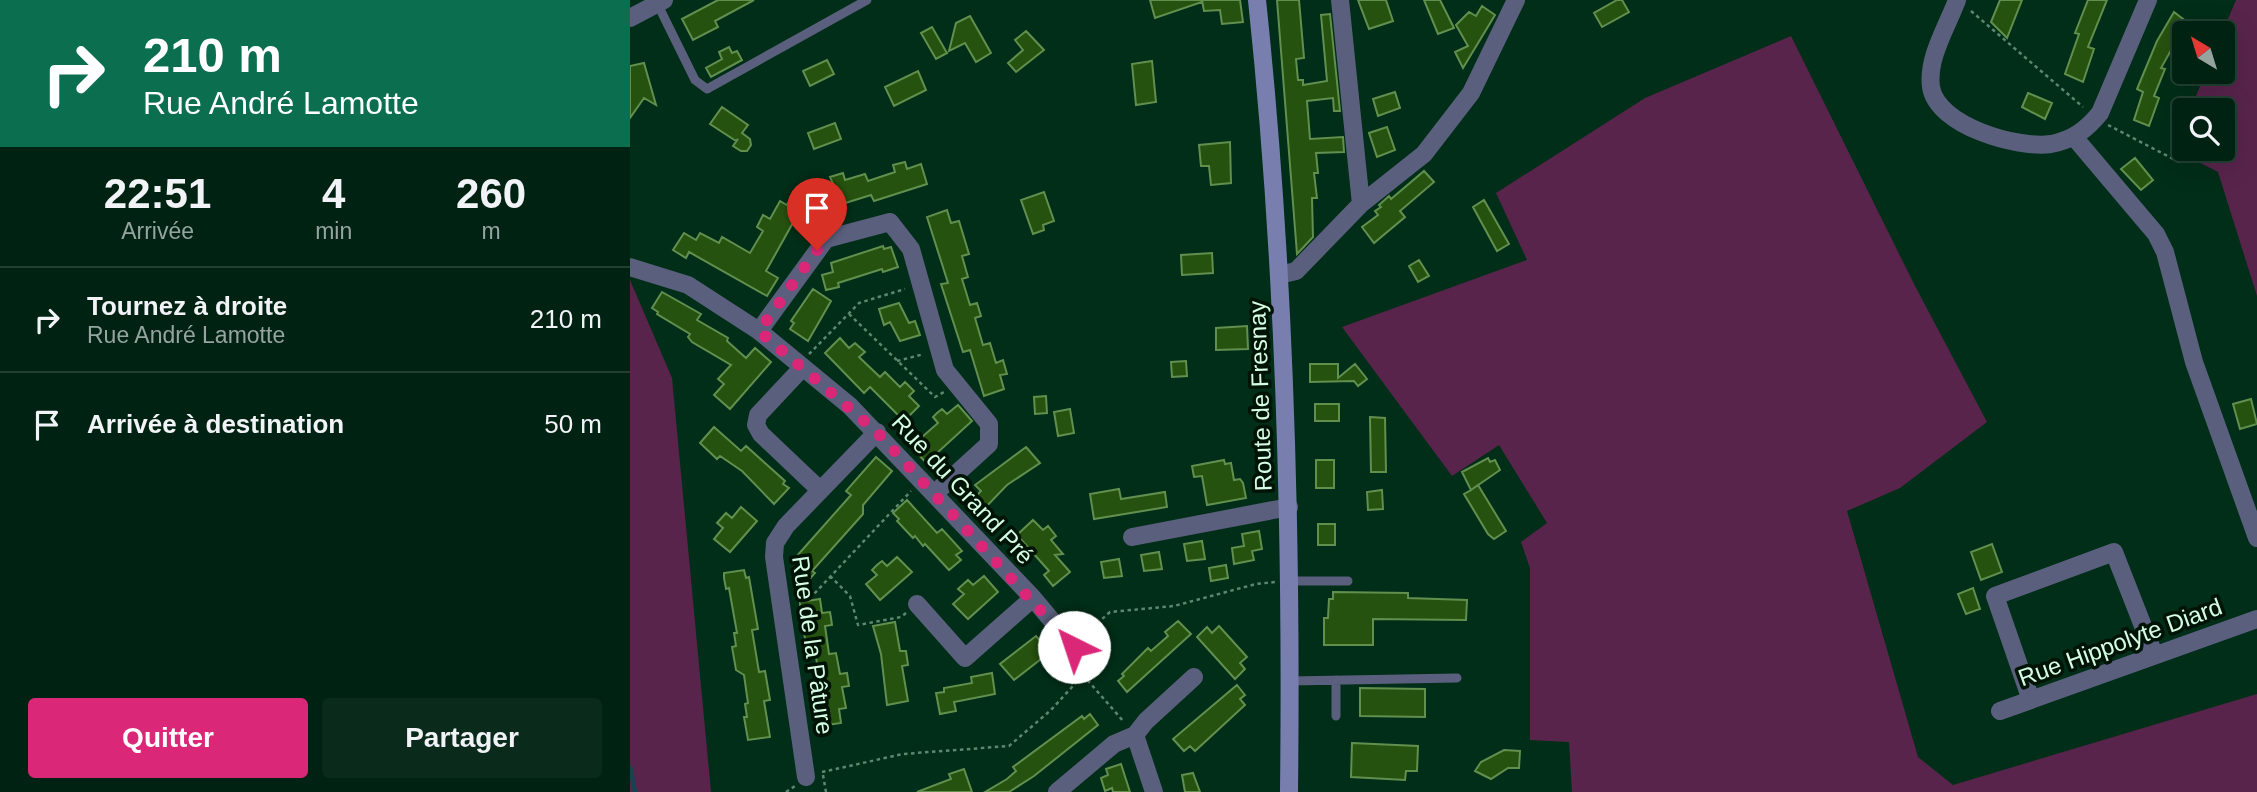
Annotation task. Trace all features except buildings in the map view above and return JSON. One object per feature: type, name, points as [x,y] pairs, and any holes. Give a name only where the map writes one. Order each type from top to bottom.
[{"type":"street","name":"Route de Fresnay","points":[[1257,0],[1279,275],[1289,507],[1289,792]]},
{"type":"street","points":[[1340,0],[1361,204]]},
{"type":"street","points":[[1279,275],[1296,271],[1361,204],[1424,154],[1471,93],[1516,0]]},
{"type":"street","points":[[1963,5],[1931,66],[1931,89],[1950,116],[1967,128],[2013,140],[2049,144],[2074,137],[2088,128],[2096,118],[2148,0]]},
{"type":"street","points":[[630,18],[661,2]]},
{"type":"street","points":[[2074,137],[2156,234],[2165,252],[2194,362],[2257,538]]},
{"type":"street","points":[[759,331],[826,239],[890,222],[911,250],[945,370],[989,424],[991,435],[989,444],[928,488]]},
{"type":"street","name":"Rue du Grand Pré","points":[[630,267],[688,285],[759,331],[802,365],[877,432],[1033,598],[1074,647]]},
{"type":"street","points":[[802,365],[758,415],[756,425],[761,434],[821,490]]},
{"type":"street","name":"Rue de la Pâture","points":[[814,775],[780,599],[775,543],[786,527],[877,432]]},
{"type":"street","points":[[1132,537],[1289,507]]},
{"type":"street","points":[[2031,700],[1995,596],[2114,552],[2154,654]]},
{"type":"street","points":[[917,604],[965,658],[1033,598]]},
{"type":"street","name":"Rue Hippolyte Diard","points":[[2000,711],[2257,619]]},
{"type":"street","points":[[1057,792],[1114,744],[1135,735],[1194,677]]},
{"type":"street","points":[[1135,735],[1154,792]]},
{"type":"lane","points":[[661,2],[695,80],[707,89],[867,1]]},
{"type":"lane","points":[[1291,581],[1348,581]]},
{"type":"lane","points":[[1290,681],[1457,678]]},
{"type":"lane","points":[[1336,680],[1336,716]]},
{"type":"path","points":[[1963,5],[2096,118],[2182,163]]},
{"type":"path","points":[[802,365],[859,303],[920,284]]},
{"type":"path","points":[[849,314],[935,397],[957,385]]},
{"type":"path","points":[[897,361],[939,350]]},
{"type":"path","points":[[780,599],[814,594],[900,501],[928,488]]},
{"type":"path","points":[[830,576],[850,596],[858,625],[901,617],[917,604]]},
{"type":"path","points":[[786,792],[814,775],[903,754],[1009,746],[1051,710],[1083,675],[1092,628],[1110,612],[1174,606],[1256,584],[1291,581]]},
{"type":"path","points":[[1083,675],[1135,735]]},
{"type":"path","points":[[814,775],[826,792]]},
{"type":"shaded area","points":[[2236,0],[2257,0],[2257,296],[2218,172],[2196,161],[2235,161],[2235,98],[2195,98],[2201,84],[2235,84],[2235,21],[2227,21]]},
{"type":"shaded area","points":[[1791,36],[1915,286],[1987,422],[1900,488],[1847,511],[1918,757],[1953,785],[2257,694],[2257,792],[1572,792],[1569,742],[1530,740],[1530,568],[1521,542],[1547,523],[1499,445],[1452,476],[1342,327],[1527,260],[1496,193],[1645,98]]},
{"type":"shaded area","points":[[630,280],[672,378],[711,792],[630,792]]},
{"type":"waterway","points":[[630,767],[635,792]]},
{"type":"route","points":[[817,250],[759,331],[850,406],[877,432],[1033,598],[1074,647]]}]
